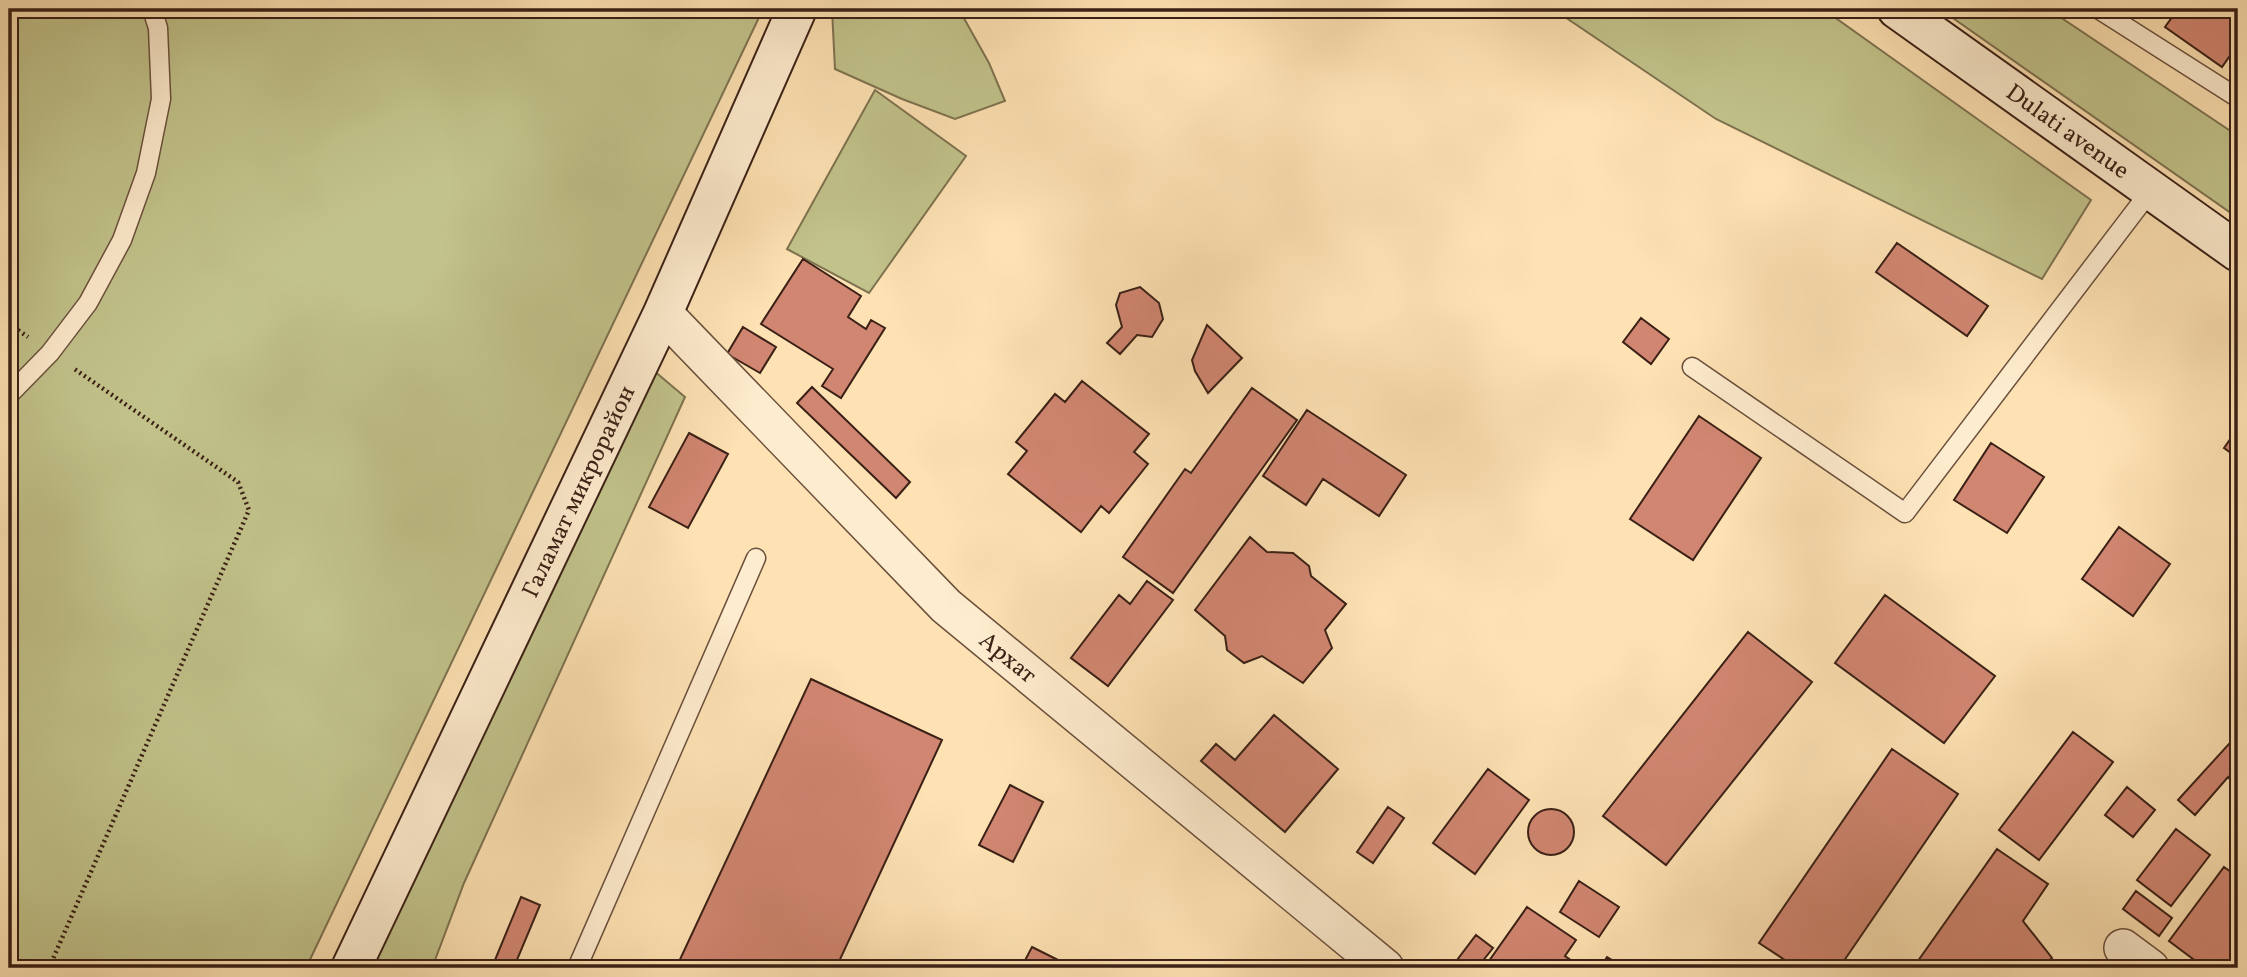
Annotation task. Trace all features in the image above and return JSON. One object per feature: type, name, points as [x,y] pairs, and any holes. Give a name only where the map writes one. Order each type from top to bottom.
[{"type":"street","name":"Галамат микрорайон","points":[[351,968],[663,313],[797,9]]},
{"type":"street","name":"Dulati avenue","points":[[1897,9],[2238,252]]},
{"type":"street","name":"Архат","points":[[663,313],[946,606],[1385,968]]},
{"type":"lane","points":[[9,395],[50,353],[88,303],[116,251],[146,173],[161,99],[158,28],[152,9]]},
{"type":"lane","points":[[2098,9],[2238,98]]},
{"type":"lane","points":[[1692,368],[1905,513],[2151,190]]},
{"type":"lane","points":[[577,968],[756,558]]},
{"type":"path","points":[[9,324],[238,482],[249,510],[49,968]]},
{"type":"green space","points":[[9,9],[763,9],[306,968],[9,968]]},
{"type":"green space","points":[[832,9],[965,9],[961,13],[989,63],[1005,101],[955,119],[835,69]]},
{"type":"green space","points":[[1553,9],[1823,9],[2091,200],[2042,279],[1716,119]]},
{"type":"green space","points":[[1940,9],[2048,9],[2238,136],[2238,218]]},
{"type":"green space","points":[[875,90],[966,156],[869,293],[787,249]]},
{"type":"green space","points":[[653,370],[685,397],[464,883],[432,968],[367,968]]},
{"type":"building","points":[[2178,9],[2238,9],[2238,49],[2236,47],[2222,67],[2165,27]]},
{"type":"building","points":[[1897,243],[1988,306],[1967,336],[1876,272]]},
{"type":"building","points":[[803,259],[861,296],[848,317],[866,329],[871,320],[885,328],[841,398],[822,386],[833,369],[761,324]]},
{"type":"building","points":[[1140,287],[1159,303],[1163,319],[1152,337],[1137,335],[1120,354],[1107,343],[1122,327],[1116,305],[1120,293]]},
{"type":"building","points":[[1641,318],[1669,339],[1651,364],[1623,342]]},
{"type":"building","points":[[1207,325],[1242,358],[1208,393],[1192,360]]},
{"type":"building","points":[[743,327],[776,347],[760,373],[727,354]]},
{"type":"building","points":[[1082,381],[1149,434],[1134,452],[1148,464],[1109,513],[1101,506],[1081,532],[1008,474],[1027,451],[1016,442],[1055,394],[1065,402]]},
{"type":"building","points":[[812,387],[910,482],[896,498],[797,403]]},
{"type":"building","points":[[1252,388],[1297,420],[1173,593],[1123,557],[1185,469],[1191,473]]},
{"type":"building","points":[[1307,410],[1406,475],[1379,516],[1323,479],[1306,505],[1263,476]]},
{"type":"building","points":[[1699,416],[1761,458],[1693,560],[1630,519]]},
{"type":"building","points":[[2238,428],[2238,458],[2224,448]]},
{"type":"building","points":[[689,433],[728,454],[688,528],[649,507]]},
{"type":"building","points":[[1991,443],[2044,477],[2007,533],[1954,500]]},
{"type":"building","points":[[2119,527],[2170,564],[2133,616],[2082,579]]},
{"type":"building","points":[[1250,537],[1267,552],[1293,553],[1309,566],[1311,576],[1346,604],[1325,630],[1332,648],[1303,683],[1262,656],[1244,663],[1227,650],[1225,636],[1195,610]]},
{"type":"building","points":[[1147,581],[1173,600],[1108,686],[1071,658],[1119,595],[1130,604]]},
{"type":"building","points":[[1885,595],[1995,676],[1944,743],[1835,663]]},
{"type":"building","points":[[1748,632],[1812,682],[1666,865],[1603,816]]},
{"type":"building","points":[[811,679],[942,740],[836,968],[676,968]]},
{"type":"building","points":[[1274,715],[1338,769],[1285,832],[1201,761],[1216,744],[1235,760]]},
{"type":"building","points":[[2073,732],[2113,762],[2039,860],[1999,830]]},
{"type":"building","points":[[2238,734],[2238,787],[2228,777],[2195,815],[2178,800]]},
{"type":"building","points":[[1892,749],[1958,794],[1839,968],[1797,968],[1759,943]]},
{"type":"building","points":[[1488,769],[1529,800],[1475,874],[1433,843]]},
{"type":"building","points":[[1010,785],[1043,802],[1013,862],[979,845]]},
{"type":"building","points":[[2127,787],[2155,810],[2133,837],[2105,815]]},
{"type":"building","points":[[1388,807],[1404,818],[1373,863],[1357,852]]},
{"type":"building","points":[[1551,809],[1567,816],[1574,832],[1567,848],[1551,855],[1535,848],[1528,832],[1535,816]]},
{"type":"building","points":[[2176,829],[2210,855],[2171,906],[2137,880]]},
{"type":"building","points":[[1997,849],[2048,884],[2023,921],[2052,958],[2043,968],[1913,968]]},
{"type":"building","points":[[2224,867],[2238,877],[2238,968],[2205,968],[2169,941]]},
{"type":"building","points":[[1579,881],[1619,907],[1599,937],[1560,912]]},
{"type":"building","points":[[2136,891],[2172,918],[2159,936],[2123,909]]},
{"type":"building","points":[[521,897],[540,905],[514,967],[495,960]]},
{"type":"building","points":[[1527,907],[1576,940],[1565,956],[1582,968],[1484,968]]},
{"type":"building","points":[[1476,935],[1493,948],[1477,968],[1451,968]]},
{"type":"building","points":[[1032,947],[1074,968],[1021,968]]},
{"type":"building","points":[[1607,957],[1622,966],[1600,968]]}]
